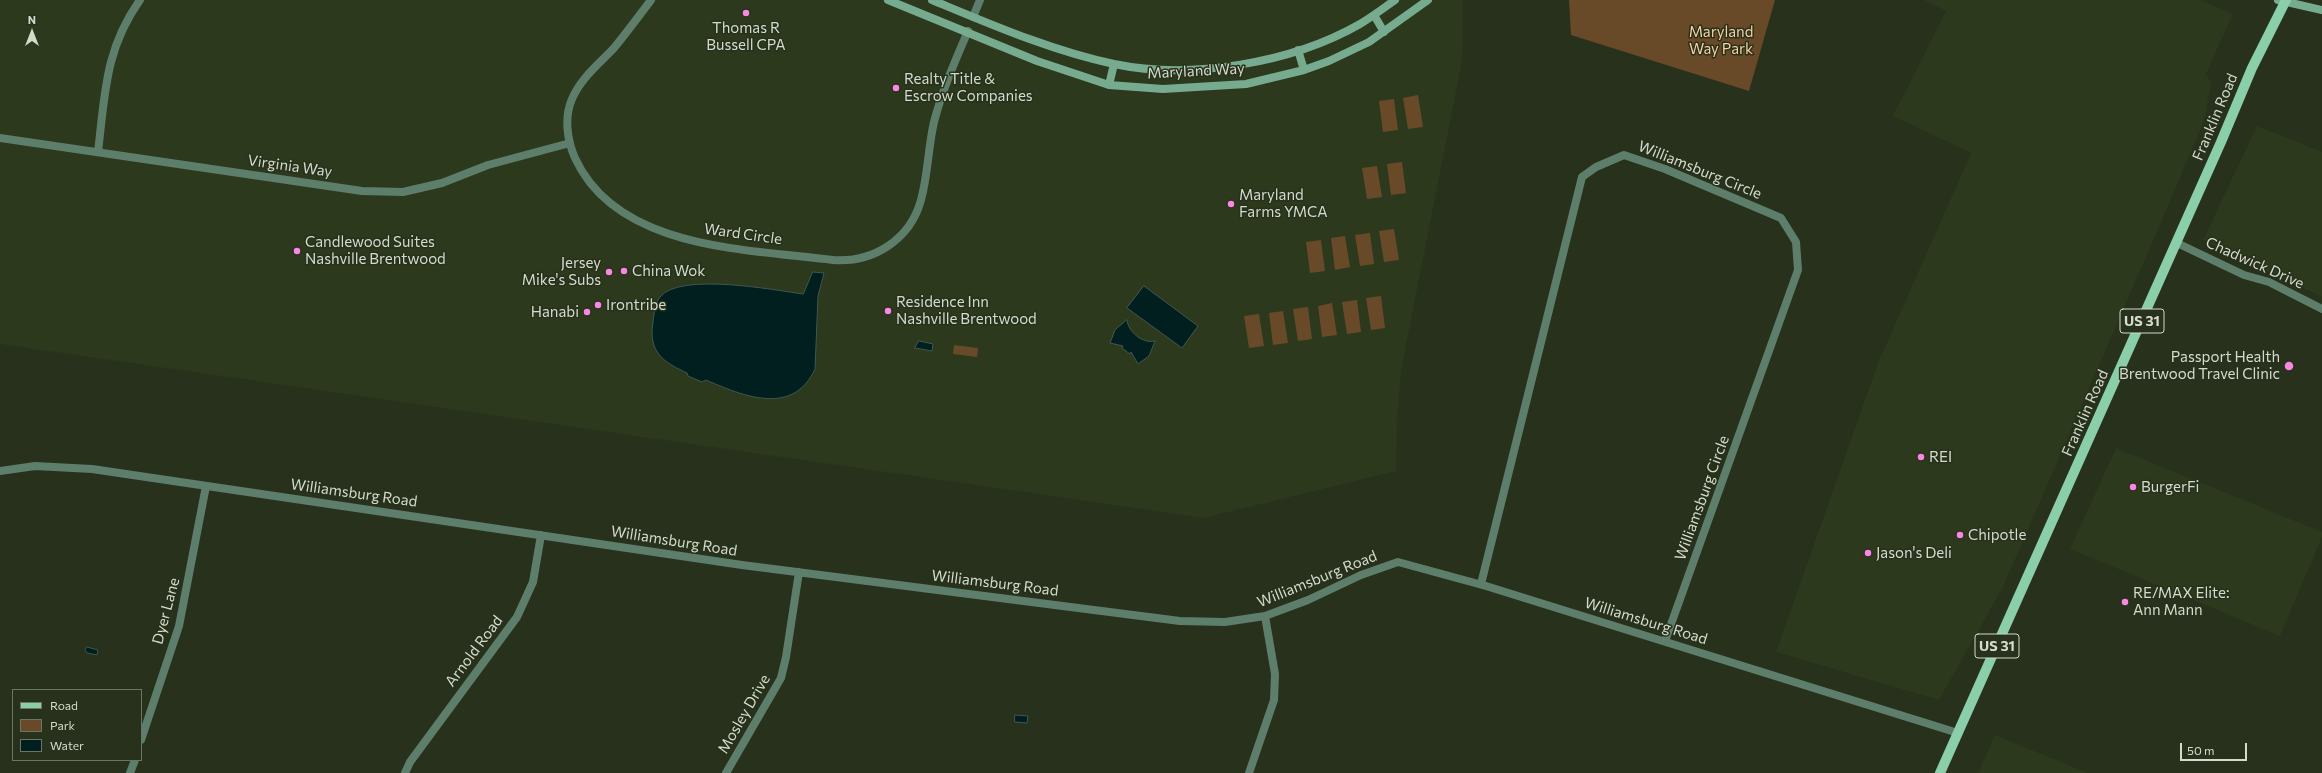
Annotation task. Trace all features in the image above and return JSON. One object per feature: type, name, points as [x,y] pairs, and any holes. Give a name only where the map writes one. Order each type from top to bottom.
[{"type":"main road","name":"Maryland Way","points":[[888,0],[968,31],[1037,61],[1110,85],[1163,89],[1213,88],[1262,81],[1304,70],[1329,61],[1384,32],[1428,0]]},
{"type":"main road","name":"Maryland Way","points":[[932,0],[1046,44],[1114,64],[1149,69],[1212,68],[1274,58],[1322,42],[1360,24],[1395,0]]},
{"type":"main road","points":[[2283,1],[2322,10]]},
{"type":"main road","name":"Franklin Road","points":[[1940,773],[2176,244],[2245,82],[2283,1]]},
{"type":"main road","points":[[1374,15],[1384,32]]},
{"type":"main road","points":[[968,31],[973,17]]},
{"type":"main road","points":[[1298,50],[1304,70]]},
{"type":"main road","points":[[1110,85],[1114,64]]},
{"type":"street","points":[[98,152],[113,50],[126,20],[140,0]]},
{"type":"street","name":"Ward Circle","points":[[651,0],[626,34],[580,83],[568,111],[567,127],[570,143],[582,171],[602,194],[619,209],[656,230],[693,241],[842,261],[867,257],[880,252],[894,242],[908,228],[917,210],[922,191],[934,120],[948,77],[968,31]]},
{"type":"street","points":[[973,17],[980,0]]},
{"type":"street","name":"Virginia Way","points":[[0,138],[362,191],[403,192],[442,183],[488,166],[570,143]]},
{"type":"street","name":"Williamsburg Circle","points":[[1481,584],[1582,177],[1596,167],[1624,155],[1665,169],[1781,218],[1796,242],[1798,270],[1665,641]]},
{"type":"street","name":"Chadwick Drive","points":[[2176,244],[2244,275],[2269,282],[2322,309]]},
{"type":"street","name":"Williamsburg Road","points":[[0,471],[35,466],[90,469],[799,572],[1180,621],[1225,622],[1265,616],[1308,600],[1361,574],[1398,562],[1481,584],[1958,733]]},
{"type":"street","name":"Dyer Lane","points":[[142,737],[179,626],[206,486]]},
{"type":"street","name":"Arnold Road","points":[[404,773],[410,762],[517,617],[533,582],[541,535]]},
{"type":"street","name":"Mosley Drive","points":[[726,773],[781,678],[786,657],[799,572]]},
{"type":"street","points":[[1249,773],[1274,700],[1275,674],[1265,616]]},
{"type":"street","points":[[130,773],[134,761]]},
{"type":"shaded area","points":[[0,0],[1463,0],[1462,61],[1401,371],[1397,421],[1396,471],[1204,518],[0,344]]},
{"type":"shaded area","points":[[1924,0],[2201,0],[2233,14],[2206,74],[2211,83],[2204,121],[2156,234],[2003,587],[1939,700],[1776,652],[1878,363],[1971,153],[1893,116],[1946,11]]},
{"type":"shaded area","points":[[2257,126],[2322,152],[2322,297],[2203,240]]},
{"type":"shaded area","points":[[2116,448],[2322,532],[2322,537],[2280,636],[2070,549]]},
{"type":"shaded area","points":[[1995,735],[2088,773],[1978,773]]},
{"type":"green space","name":"Maryland Way Park","points":[[1569,0],[1775,0],[1749,91],[1571,35]]},
{"type":"green space","points":[[1418,95],[1423,127],[1408,129],[1403,98]]},
{"type":"green space","points":[[1394,99],[1398,130],[1383,132],[1379,101]]},
{"type":"green space","points":[[1402,162],[1406,193],[1391,195],[1387,164]]},
{"type":"green space","points":[[1377,166],[1382,197],[1367,199],[1362,168]]},
{"type":"green space","points":[[1394,229],[1399,260],[1384,262],[1379,231]]},
{"type":"green space","points":[[1370,233],[1374,264],[1360,266],[1355,235]]},
{"type":"green space","points":[[1345,236],[1350,267],[1335,270],[1331,238]]},
{"type":"green space","points":[[1321,240],[1325,271],[1310,273],[1306,242]]},
{"type":"green space","points":[[1381,296],[1385,328],[1371,330],[1366,298]]},
{"type":"green space","points":[[1357,300],[1361,332],[1347,334],[1342,302]]},
{"type":"green space","points":[[1332,303],[1337,335],[1322,337],[1318,306]]},
{"type":"green space","points":[[1308,307],[1312,339],[1298,341],[1293,309]]},
{"type":"green space","points":[[1283,311],[1288,343],[1273,345],[1269,313]]},
{"type":"green space","points":[[1259,314],[1264,346],[1249,348],[1244,316]]},
{"type":"green space","points":[[954,345],[978,348],[977,357],[953,354]]},
{"type":"water","points":[[813,272],[824,273],[818,296],[815,369],[806,384],[794,393],[781,398],[766,398],[736,392],[706,380],[702,382],[688,376],[687,373],[662,358],[655,347],[652,332],[655,309],[660,297],[671,290],[687,285],[706,284],[750,287],[803,294]]},
{"type":"water","points":[[1144,286],[1198,326],[1182,348],[1127,308]]},
{"type":"water","points":[[1127,320],[1130,329],[1141,339],[1146,341],[1155,341],[1149,356],[1138,364],[1131,352],[1130,354],[1122,348],[1123,346],[1110,343],[1115,330]]},
{"type":"water","points":[[919,341],[933,344],[932,351],[915,348]]},
{"type":"water","points":[[87,647],[98,650],[97,655],[87,653],[85,650]]},
{"type":"water","points":[[1015,715],[1028,716],[1027,723],[1015,722]]},
{"type":"place","name":"Thomas R Bussell CPA","points":[[746,13]]},
{"type":"place","name":"Realty Title & Escrow Companies","points":[[896,88]]},
{"type":"place","name":"Maryland Farms YMCA","points":[[1231,204]]},
{"type":"place","name":"Candlewood Suites Nashville Brentwood","points":[[297,251]]},
{"type":"place","name":"China Wok","points":[[624,271]]},
{"type":"place","name":"Jersey Mike's Subs","points":[[609,272]]},
{"type":"place","name":"Irontribe","points":[[598,305]]},
{"type":"place","name":"Residence Inn Nashville Brentwood","points":[[888,311]]},
{"type":"place","name":"Hanabi","points":[[587,312]]},
{"type":"place","name":"Passport Health Brentwood Travel Clinic","points":[[2289,366]]},
{"type":"place","name":"REI","points":[[1921,457]]},
{"type":"place","name":"BurgerFi","points":[[2133,487]]},
{"type":"place","name":"Chipotle","points":[[1960,535]]},
{"type":"place","name":"Jason's Deli","points":[[1868,553]]},
{"type":"place","name":"RE/MAX Elite: Ann Mann","points":[[2125,602]]}]
